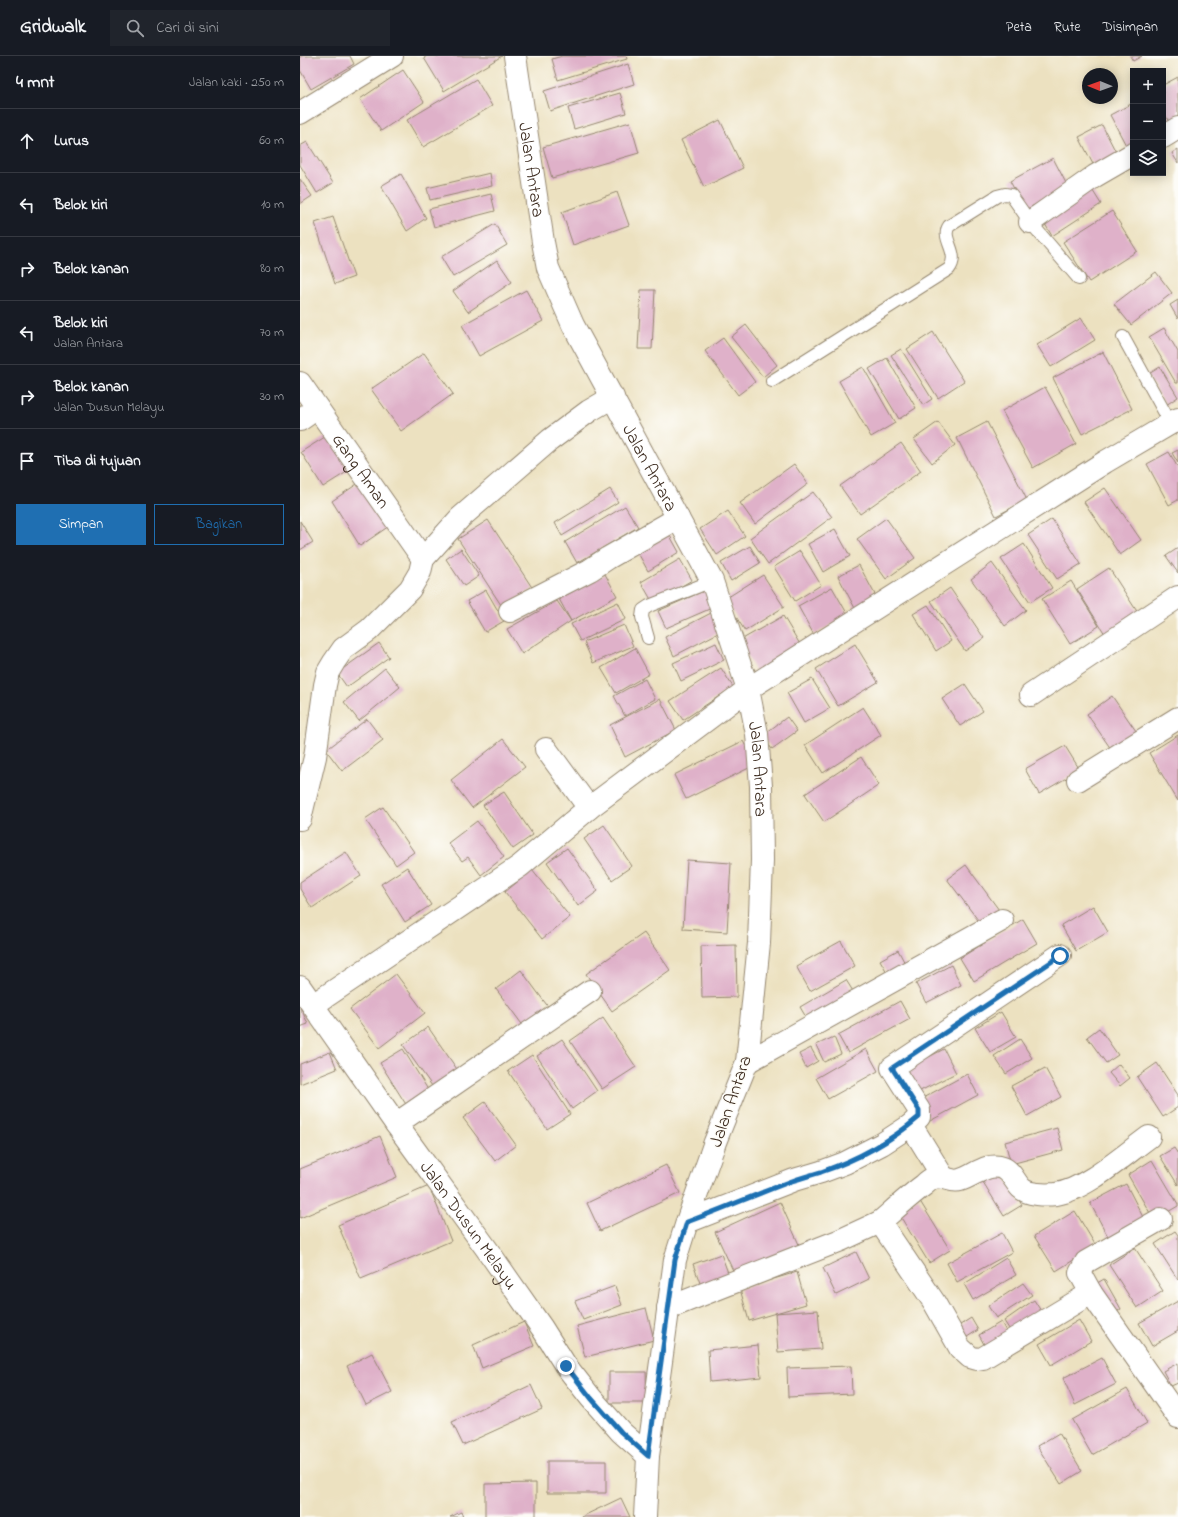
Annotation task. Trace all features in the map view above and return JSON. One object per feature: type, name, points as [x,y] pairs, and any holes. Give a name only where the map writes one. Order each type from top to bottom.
[{"type":"street","points":[[300,113],[392,56]]},
{"type":"street","name":"Jalan Antara","points":[[515,56],[548,268],[573,325],[712,581],[748,689],[757,734],[761,778],[762,860],[759,943],[747,1062],[715,1142],[675,1260],[648,1456],[645,1517]]},
{"type":"street","points":[[1166,135],[1178,128]]},
{"type":"street","points":[[1030,222],[1095,176],[1130,156]]},
{"type":"street","name":"Gang Aman","points":[[300,383],[308,414],[423,559]]},
{"type":"street","points":[[300,819],[315,757],[323,696],[328,672],[344,649],[369,630],[410,588],[420,572],[423,559],[460,518],[550,440],[589,411],[613,397]]},
{"type":"street","points":[[313,1005],[520,866],[589,808],[748,689],[1105,462],[1176,425]]},
{"type":"street","points":[[510,611],[590,570],[678,518]]},
{"type":"street","points":[[1031,695],[1178,597]]},
{"type":"street","points":[[1078,780],[1178,718]]},
{"type":"street","points":[[546,749],[589,808]]},
{"type":"street","points":[[747,1062],[1002,920]]},
{"type":"street","points":[[687,1222],[794,1180],[845,1163],[882,1144],[911,1124],[919,1117],[919,1110],[892,1068],[1060,956]]},
{"type":"street","name":"Jalan Dusun Melayu","points":[[300,987],[396,1124],[486,1248],[542,1328],[566,1366],[591,1398],[621,1432],[648,1456]]},
{"type":"street","points":[[396,1124],[590,991]]},
{"type":"street","points":[[911,1124],[943,1177]]},
{"type":"street","points":[[668,1308],[841,1240],[880,1222],[909,1196],[933,1178],[943,1177],[952,1181],[960,1181],[978,1171],[994,1166],[1004,1168],[1022,1189],[1033,1193],[1056,1194],[1078,1187],[1149,1137]]},
{"type":"street","points":[[1161,1218],[1086,1262],[1080,1273],[1091,1294],[1178,1417]]},
{"type":"street","points":[[880,1222],[934,1302],[960,1348],[970,1358],[983,1358],[1091,1294]]},
{"type":"lane","points":[[772,381],[949,269],[954,259],[947,236],[947,228],[997,196],[1007,194],[1014,197],[1030,222],[1079,279]]},
{"type":"lane","points":[[1123,337],[1176,425]]},
{"type":"lane","points":[[648,638],[642,616],[644,610],[648,606],[712,581]]},
{"type":"building","points":[[300,56],[350,56],[354,64],[311,89],[300,70]]},
{"type":"building","points":[[427,56],[502,56],[444,91],[424,58]]},
{"type":"building","points":[[562,56],[626,56],[627,59],[558,80],[552,59]]},
{"type":"building","points":[[1130,56],[1142,56],[1133,61]]},
{"type":"building","points":[[628,64],[634,84],[550,111],[544,91]]},
{"type":"building","points":[[403,70],[424,102],[381,131],[360,99]]},
{"type":"building","points":[[1178,77],[1178,118],[1169,122],[1166,116],[1166,83]]},
{"type":"building","points":[[476,79],[492,106],[423,147],[407,120]]},
{"type":"building","points":[[620,93],[626,113],[574,129],[568,108]]},
{"type":"building","points":[[1130,105],[1130,150],[1129,151],[1110,115]]},
{"type":"building","points":[[720,120],[743,168],[704,187],[681,140]]},
{"type":"building","points":[[630,122],[639,153],[552,178],[543,147]]},
{"type":"building","points":[[1102,125],[1120,160],[1097,172],[1079,137]]},
{"type":"building","points":[[307,142],[333,183],[317,193],[300,165],[300,146]]},
{"type":"building","points":[[1178,149],[1178,163],[1172,153]]},
{"type":"building","points":[[1053,158],[1068,187],[1025,210],[1010,181]]},
{"type":"building","points":[[490,173],[492,186],[430,200],[427,188]]},
{"type":"building","points":[[401,174],[426,218],[407,231],[381,186]]},
{"type":"building","points":[[300,179],[312,196],[300,204]]},
{"type":"building","points":[[1091,188],[1101,204],[1052,236],[1042,219]]},
{"type":"building","points":[[617,192],[629,225],[573,245],[562,212]]},
{"type":"building","points":[[491,194],[495,211],[434,227],[429,209]]},
{"type":"building","points":[[1112,211],[1137,251],[1089,282],[1063,242]]},
{"type":"building","points":[[333,217],[354,277],[335,284],[315,223]]},
{"type":"building","points":[[495,224],[507,245],[453,277],[441,257]]},
{"type":"building","points":[[497,260],[512,282],[468,312],[453,291]]},
{"type":"building","points":[[1156,272],[1172,293],[1131,325],[1114,304]]},
{"type":"building","points":[[526,290],[543,321],[479,356],[462,325]]},
{"type":"building","points":[[641,290],[655,290],[652,349],[638,349]]},
{"type":"building","points":[[1178,300],[1178,319],[1170,305]]},
{"type":"building","points":[[1081,318],[1095,340],[1051,367],[1037,345]]},
{"type":"building","points":[[746,325],[777,365],[763,377],[731,337]]},
{"type":"building","points":[[1164,328],[1178,352],[1178,383],[1176,383],[1149,337]]},
{"type":"building","points":[[933,332],[964,381],[938,398],[907,349]]},
{"type":"building","points":[[723,338],[755,382],[738,395],[705,351]]},
{"type":"building","points":[[901,349],[932,399],[923,405],[891,355]]},
{"type":"building","points":[[1103,352],[1132,409],[1082,434],[1053,378]]},
{"type":"building","points":[[424,353],[453,394],[401,431],[371,389]]},
{"type":"building","points":[[887,358],[916,408],[899,419],[869,369]]},
{"type":"building","points":[[863,367],[895,423],[871,437],[839,381]]},
{"type":"building","points":[[1160,367],[1178,397],[1166,405],[1147,375]]},
{"type":"building","points":[[1045,387],[1076,444],[1033,468],[1002,411]]},
{"type":"building","points":[[938,422],[955,445],[932,463],[914,439]]},
{"type":"building","points":[[987,422],[1027,500],[996,516],[957,438]]},
{"type":"building","points":[[328,435],[350,470],[323,487],[301,452]]},
{"type":"building","points":[[901,443],[921,471],[860,514],[840,486]]},
{"type":"building","points":[[1178,450],[1178,463],[1172,453]]},
{"type":"building","points":[[1169,452],[1178,468],[1178,500],[1169,505],[1147,464]]},
{"type":"building","points":[[794,464],[808,484],[755,524],[740,503]]},
{"type":"building","points":[[363,480],[392,524],[360,546],[332,501]]},
{"type":"building","points":[[1105,488],[1141,540],[1120,555],[1084,502]]},
{"type":"building","points":[[610,489],[618,502],[562,536],[555,523]]},
{"type":"building","points":[[813,492],[832,517],[768,564],[750,538]]},
{"type":"building","points":[[625,506],[638,527],[577,563],[565,542]]},
{"type":"building","points":[[728,511],[745,536],[717,555],[700,529]]},
{"type":"building","points":[[886,518],[915,558],[886,579],[857,539]]},
{"type":"building","points":[[1052,519],[1081,564],[1057,579],[1028,535]]},
{"type":"building","points":[[488,520],[533,589],[503,608],[458,539]]},
{"type":"building","points":[[300,521],[313,542],[300,550]]},
{"type":"building","points":[[835,529],[850,556],[823,572],[808,544]]},
{"type":"building","points":[[669,534],[679,552],[648,571],[638,553]]},
{"type":"building","points":[[1024,544],[1052,588],[1030,602],[1001,559]]},
{"type":"building","points":[[750,546],[760,563],[731,581],[721,563]]},
{"type":"building","points":[[1178,548],[1178,573],[1166,556]]},
{"type":"building","points":[[461,549],[479,576],[464,586],[446,559]]},
{"type":"building","points":[[800,551],[821,585],[795,601],[774,567]]},
{"type":"building","points":[[680,559],[692,580],[653,603],[641,582]]},
{"type":"building","points":[[992,563],[1026,610],[1005,626],[971,579]]},
{"type":"building","points":[[859,565],[879,602],[858,614],[838,576]]},
{"type":"building","points":[[1109,568],[1138,613],[1105,634],[1077,589]]},
{"type":"building","points":[[605,574],[617,596],[571,621],[559,599]]},
{"type":"building","points":[[763,575],[784,607],[745,631],[725,599]]},
{"type":"building","points":[[1071,581],[1099,626],[1070,644],[1042,599]]},
{"type":"building","points":[[832,587],[848,615],[814,635],[798,606]]},
{"type":"building","points":[[950,588],[984,638],[965,651],[931,601]]},
{"type":"building","points":[[486,590],[504,621],[485,632],[467,601]]},
{"type":"building","points":[[706,590],[714,607],[666,628],[658,611]]},
{"type":"building","points":[[557,601],[571,621],[522,654],[507,629]]},
{"type":"building","points":[[618,602],[626,619],[580,641],[571,624]]},
{"type":"building","points":[[928,605],[951,641],[936,651],[913,614]]},
{"type":"building","points":[[711,613],[720,632],[674,656],[665,637]]},
{"type":"building","points":[[783,616],[801,646],[756,672],[739,641]]},
{"type":"building","points":[[624,625],[633,646],[593,663],[584,642]]},
{"type":"building","points":[[379,643],[389,657],[347,687],[337,673]]},
{"type":"building","points":[[716,643],[724,660],[681,681],[673,663]]},
{"type":"building","points":[[855,644],[878,682],[838,706],[816,669]]},
{"type":"building","points":[[635,648],[649,674],[616,693],[601,668]]},
{"type":"building","points":[[385,668],[400,687],[359,721],[344,702]]},
{"type":"building","points":[[721,668],[733,687],[683,720],[670,701]]},
{"type":"building","points":[[645,679],[655,699],[625,716],[614,696]]},
{"type":"building","points":[[812,679],[830,708],[804,723],[787,693]]},
{"type":"building","points":[[965,684],[983,711],[960,726],[942,699]]},
{"type":"building","points":[[1112,696],[1136,731],[1111,749],[1087,714]]},
{"type":"building","points":[[660,699],[676,730],[625,757],[610,725]]},
{"type":"building","points":[[863,707],[881,735],[823,773],[805,745]]},
{"type":"building","points":[[787,717],[797,731],[772,749],[762,736]]},
{"type":"building","points":[[367,719],[383,740],[342,771],[326,750]]},
{"type":"building","points":[[1178,735],[1178,801],[1149,753]]},
{"type":"building","points":[[503,739],[525,767],[472,808],[451,780]]},
{"type":"building","points":[[743,741],[755,765],[686,799],[674,775]]},
{"type":"building","points":[[1065,746],[1080,770],[1039,794],[1025,769]]},
{"type":"building","points":[[861,757],[879,785],[824,822],[805,794]]},
{"type":"building","points":[[504,792],[533,835],[513,849],[483,805]]},
{"type":"building","points":[[383,807],[414,852],[396,865],[365,819]]},
{"type":"building","points":[[477,821],[504,857],[481,875],[468,857],[462,861],[448,843]]},
{"type":"building","points":[[604,825],[632,866],[612,880],[584,839]]},
{"type":"building","points":[[567,848],[598,891],[578,906],[547,862]]},
{"type":"building","points":[[346,852],[361,876],[312,908],[300,889],[300,882]]},
{"type":"building","points":[[687,860],[731,863],[727,932],[683,929]]},
{"type":"building","points":[[966,865],[999,910],[981,924],[947,879]]},
{"type":"building","points":[[407,867],[431,905],[405,922],[381,884]]},
{"type":"building","points":[[532,870],[570,917],[542,939],[505,892]]},
{"type":"building","points":[[1093,906],[1108,932],[1076,951],[1061,925]]},
{"type":"building","points":[[1023,919],[1037,943],[974,981],[960,958]]},
{"type":"building","points":[[644,933],[670,970],[612,1011],[586,974]]},
{"type":"building","points":[[841,941],[855,966],[810,991],[796,966]]},
{"type":"building","points":[[736,945],[737,997],[702,998],[701,946]]},
{"type":"building","points":[[898,950],[909,971],[892,981],[880,960]]},
{"type":"building","points":[[951,965],[961,985],[926,1003],[916,984]]},
{"type":"building","points":[[521,970],[552,1012],[527,1031],[496,989]]},
{"type":"building","points":[[396,974],[425,1013],[379,1048],[350,1009]]},
{"type":"building","points":[[846,980],[856,996],[810,1024],[800,1007]]},
{"type":"building","points":[[900,1001],[910,1019],[848,1053],[838,1035]]},
{"type":"building","points":[[300,1006],[308,1024],[300,1027]]},
{"type":"building","points":[[1001,1012],[1016,1037],[990,1052],[975,1028]]},
{"type":"building","points":[[603,1018],[636,1067],[602,1089],[570,1041]]},
{"type":"building","points":[[428,1027],[461,1075],[437,1093],[403,1045]]},
{"type":"building","points":[[1099,1028],[1118,1055],[1106,1063],[1087,1037]]},
{"type":"building","points":[[834,1037],[841,1054],[824,1062],[816,1045]]},
{"type":"building","points":[[562,1039],[597,1091],[572,1109],[537,1056]]},
{"type":"building","points":[[1020,1039],[1032,1058],[1006,1074],[994,1056]]},
{"type":"building","points":[[811,1048],[818,1061],[806,1068],[799,1054]]},
{"type":"building","points":[[403,1049],[430,1093],[407,1106],[380,1063]]},
{"type":"building","points":[[866,1049],[878,1071],[828,1099],[816,1078]]},
{"type":"building","points":[[944,1049],[956,1073],[914,1094],[902,1071]]},
{"type":"building","points":[[330,1052],[337,1069],[300,1084],[300,1064]]},
{"type":"building","points":[[532,1055],[570,1114],[547,1129],[508,1071]]},
{"type":"building","points":[[1157,1063],[1178,1095],[1178,1107],[1163,1117],[1137,1077]]},
{"type":"building","points":[[1119,1064],[1130,1078],[1120,1086],[1109,1073]]},
{"type":"building","points":[[1045,1068],[1061,1097],[1027,1116],[1011,1086]]},
{"type":"building","points":[[967,1074],[978,1095],[930,1121],[919,1100]]},
{"type":"building","points":[[485,1102],[516,1145],[495,1161],[463,1118]]},
{"type":"building","points":[[1057,1128],[1063,1150],[1011,1164],[1005,1142]]},
{"type":"building","points":[[380,1136],[397,1177],[300,1218],[300,1169]]},
{"type":"building","points":[[1174,1148],[1178,1154],[1178,1185],[1160,1156]]},
{"type":"building","points":[[1152,1160],[1178,1204],[1178,1206],[1154,1220],[1128,1175]]},
{"type":"building","points":[[666,1165],[680,1193],[600,1231],[587,1203]]},
{"type":"building","points":[[1001,1171],[1022,1205],[1004,1216],[983,1182]]},
{"type":"building","points":[[1126,1184],[1146,1223],[1111,1242],[1090,1203]]},
{"type":"building","points":[[429,1186],[451,1241],[361,1279],[338,1225]]},
{"type":"building","points":[[918,1198],[950,1250],[929,1263],[897,1211]]},
{"type":"building","points":[[780,1202],[801,1249],[737,1279],[715,1232]]},
{"type":"building","points":[[1075,1211],[1096,1246],[1056,1271],[1034,1236]]},
{"type":"building","points":[[1175,1231],[1178,1235],[1178,1280],[1155,1244]]},
{"type":"building","points":[[1002,1233],[1012,1252],[957,1282],[947,1263]]},
{"type":"building","points":[[1135,1248],[1163,1291],[1137,1308],[1109,1265]]},
{"type":"building","points":[[856,1252],[869,1279],[836,1295],[823,1268]]},
{"type":"building","points":[[721,1254],[731,1281],[703,1291],[693,1264]]},
{"type":"building","points":[[1006,1258],[1016,1275],[973,1300],[964,1284]]},
{"type":"building","points":[[797,1272],[806,1304],[749,1321],[740,1289]]},
{"type":"building","points":[[1104,1279],[1121,1309],[1112,1315],[1094,1285]]},
{"type":"building","points":[[1023,1283],[1032,1295],[996,1318],[988,1306]]},
{"type":"building","points":[[615,1286],[622,1305],[583,1320],[575,1301]]},
{"type":"building","points":[[1034,1300],[1041,1311],[1011,1332],[1004,1321]]},
{"type":"building","points":[[1178,1301],[1178,1331],[1152,1346],[1139,1323]]},
{"type":"building","points":[[646,1308],[654,1340],[585,1357],[577,1326]]},
{"type":"building","points":[[818,1310],[821,1349],[778,1352],[775,1313]]},
{"type":"building","points":[[971,1318],[978,1330],[964,1339],[957,1327]]},
{"type":"building","points":[[1079,1320],[1091,1341],[1051,1365],[1039,1344]]},
{"type":"building","points":[[524,1322],[534,1346],[482,1368],[473,1345]]},
{"type":"building","points":[[1001,1322],[1008,1335],[986,1348],[979,1335]]},
{"type":"building","points":[[758,1345],[761,1377],[710,1382],[708,1350]]},
{"type":"building","points":[[372,1353],[392,1392],[366,1405],[347,1366]]},
{"type":"building","points":[[1102,1358],[1116,1384],[1075,1405],[1063,1378]]},
{"type":"building","points":[[1178,1363],[1178,1383],[1171,1386],[1163,1371]]},
{"type":"building","points":[[851,1366],[852,1394],[788,1397],[787,1368]]},
{"type":"building","points":[[609,1372],[646,1372],[647,1403],[609,1403]]},
{"type":"building","points":[[531,1385],[542,1409],[463,1445],[452,1422]]},
{"type":"building","points":[[1127,1389],[1147,1423],[1092,1455],[1072,1420]]},
{"type":"building","points":[[1059,1433],[1082,1471],[1061,1484],[1037,1446]]},
{"type":"building","points":[[547,1461],[606,1461],[606,1493],[547,1493]]},
{"type":"building","points":[[536,1483],[536,1517],[485,1517],[485,1484]]},
{"type":"building","points":[[621,1498],[630,1517],[581,1517]]},
{"type":"building","points":[[461,1512],[463,1517],[450,1517]]},
{"type":"route","points":[[566,1366],[591,1398],[621,1432],[648,1456],[675,1260],[687,1222],[794,1180],[845,1163],[882,1144],[911,1124],[919,1117],[919,1110],[892,1068],[1060,956]]}]
